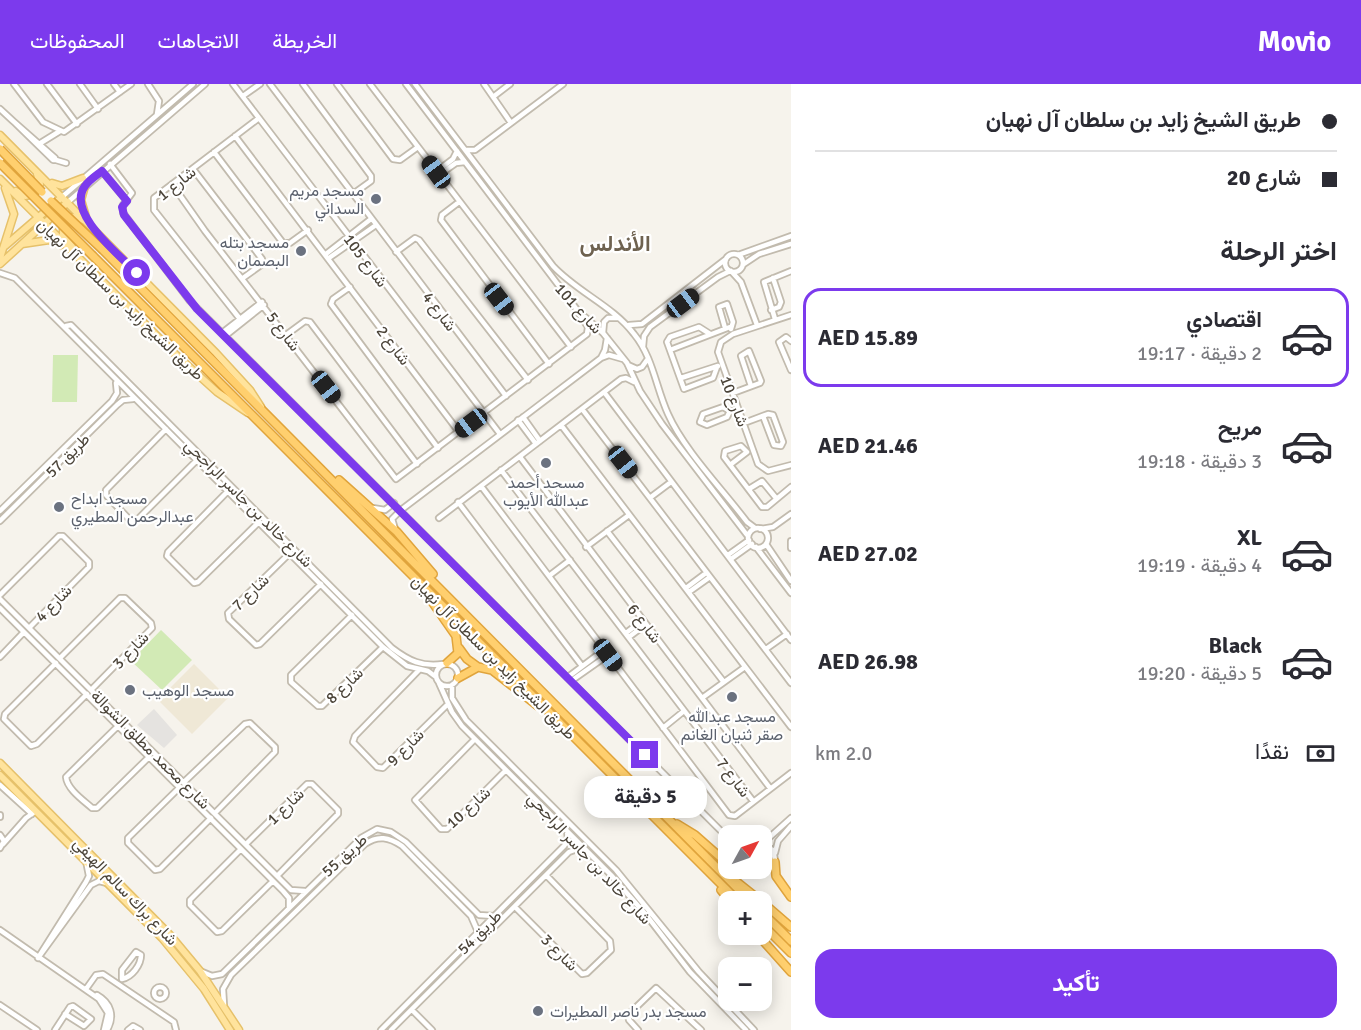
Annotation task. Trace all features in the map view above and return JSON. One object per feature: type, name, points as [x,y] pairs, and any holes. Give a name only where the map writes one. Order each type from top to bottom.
[{"type":"highway","name":"طريق الشيخ زايد بن سلطان آل نهيان","points":[[0,149],[455,602],[740,891]]},
{"type":"highway","name":"طريق الشيخ زايد بن سلطان آل نهيان","points":[[0,163],[728,891]]},
{"type":"highway","points":[[321,468],[373,508],[397,532],[455,602]]},
{"type":"highway","points":[[422,585],[431,602],[456,636],[459,648],[467,659],[478,667],[492,670],[562,725]]},
{"type":"highway","points":[[445,663],[456,656],[459,648]]},
{"type":"highway","points":[[458,678],[478,667]]},
{"type":"highway","points":[[672,822],[692,833],[718,855]]},
{"type":"highway","points":[[707,858],[748,891]]},
{"type":"highway","points":[[775,862],[777,878],[791,897]]},
{"type":"highway","points":[[701,864],[722,891]]},
{"type":"highway","points":[[772,911],[791,927]]},
{"type":"highway","points":[[772,922],[791,941]]},
{"type":"highway","points":[[772,934],[791,953]]},
{"type":"highway","points":[[767,945],[791,972]]},
{"type":"main road","name":"طريق الشيخ زايد بن سلطان آل نهيان","points":[[0,135],[250,390],[266,416]]},
{"type":"main road","points":[[0,178],[25,196],[34,194],[40,188],[38,176],[7,142]]},
{"type":"main road","name":"طريق الشيخ زايد بن سلطان آل نهيان","points":[[0,178],[208,385],[248,413]]},
{"type":"main road","points":[[0,178],[12,200],[14,214],[9,236],[0,250],[2,254],[0,258]]},
{"type":"main road","points":[[48,182],[62,186],[83,178]]},
{"type":"main road","points":[[85,186],[81,200],[88,223]]},
{"type":"main road","points":[[0,250],[52,205],[65,199]]},
{"type":"main road","points":[[0,264],[59,210],[65,199]]},
{"type":"main road","points":[[118,296],[64,238],[62,231],[65,221],[73,217],[83,219],[137,273]]},
{"type":"main road","points":[[21,244],[49,240],[70,250]]},
{"type":"main road","name":"شارع براك سالم الهيفي","points":[[0,763],[200,971],[239,1030]]},
{"type":"main road","name":"شارع براك سالم الهيفي","points":[[0,775],[5,786],[18,792],[34,812],[134,909],[142,909]]},
{"type":"main road","points":[[18,792],[23,792],[23,787]]},
{"type":"main road","points":[[34,812],[42,806]]},
{"type":"main road","name":"شارع براك سالم الهيفي","points":[[142,909],[191,971],[230,1030]]},
{"type":"street","points":[[14,84],[41,120],[60,131],[67,131],[131,84]]},
{"type":"street","points":[[47,84],[77,124]]},
{"type":"street","points":[[80,84],[98,109]]},
{"type":"street","points":[[114,84],[120,92]]},
{"type":"street","points":[[148,84],[158,97],[165,100],[174,99]]},
{"type":"street","points":[[65,199],[83,178],[193,84]]},
{"type":"street","points":[[65,199],[85,186],[135,141],[205,84]]},
{"type":"street","name":"شارع 105","points":[[233,84],[500,434]]},
{"type":"street","points":[[243,96],[260,84]]},
{"type":"street","name":"شارع 4","points":[[270,84],[506,396]]},
{"type":"street","points":[[303,84],[371,176],[371,181],[353,194]]},
{"type":"street","points":[[337,84],[393,159],[400,160],[418,147]]},
{"type":"street","points":[[370,84],[571,347]]},
{"type":"street","name":"شارع 101","points":[[406,84],[576,309],[603,333],[625,361],[636,385],[685,454],[791,592]]},
{"type":"street","name":"شارع 101","points":[[415,84],[546,256],[574,286],[624,323],[643,347],[668,415],[692,451],[747,522],[767,537]]},
{"type":"street","points":[[484,84],[511,123]]},
{"type":"street","points":[[493,97],[510,84]]},
{"type":"street","points":[[472,159],[475,150],[563,84]]},
{"type":"street","points":[[157,114],[158,97]]},
{"type":"street","points":[[0,109],[56,160],[66,163]]},
{"type":"street","name":"شارع 1","points":[[240,319],[154,210],[154,198],[259,118]]},
{"type":"street","points":[[13,121],[56,160]]},
{"type":"street","points":[[39,144],[60,131]]},
{"type":"street","points":[[131,136],[135,141]]},
{"type":"street","name":"شارع 2","points":[[235,136],[459,432]]},
{"type":"street","points":[[466,150],[475,150]]},
{"type":"street","points":[[438,174],[453,159],[457,151]]},
{"type":"street","points":[[214,152],[283,243],[290,243],[308,230]]},
{"type":"street","points":[[438,174],[458,162],[465,162]]},
{"type":"street","points":[[110,164],[132,192],[131,197],[122,207],[124,215],[183,292],[223,335],[718,828]]},
{"type":"street","points":[[193,169],[262,259],[261,265],[243,278]]},
{"type":"street","points":[[107,177],[115,170]]},
{"type":"street","points":[[102,171],[127,201]]},
{"type":"street","name":"شارع 5","points":[[172,184],[396,479],[417,464]]},
{"type":"street","points":[[459,202],[442,215],[441,220],[549,364]]},
{"type":"street","points":[[328,256],[372,219]]},
{"type":"street","points":[[328,256],[376,225]]},
{"type":"street","points":[[624,323],[633,326],[642,324],[731,255],[738,255],[791,236]]},
{"type":"street","points":[[396,252],[415,238],[419,240],[528,380]]},
{"type":"street","points":[[527,245],[532,244],[534,239]]},
{"type":"street","points":[[643,347],[644,336],[650,327],[715,279],[743,266],[759,254],[791,244]]},
{"type":"street","points":[[538,260],[542,255],[546,256]]},
{"type":"street","points":[[738,255],[743,259],[741,282]]},
{"type":"street","points":[[726,259],[725,266],[741,282],[757,325]]},
{"type":"street","points":[[775,319],[764,285],[773,278],[791,271]]},
{"type":"street","name":"شارع خالد بن جاسر الراجحي","points":[[0,273],[15,278],[259,522],[283,537],[398,652],[414,662],[428,665],[445,663]]},
{"type":"street","points":[[771,310],[779,307],[781,302],[773,278]]},
{"type":"street","points":[[350,287],[333,299],[331,304],[438,448]]},
{"type":"street","points":[[223,335],[240,319],[263,304]]},
{"type":"street","points":[[223,335],[263,304]]},
{"type":"street","points":[[286,334],[305,321],[310,322],[417,464],[571,347],[589,330],[576,309]]},
{"type":"street","points":[[670,350],[728,327],[733,334],[791,315]]},
{"type":"street","points":[[603,333],[604,322],[608,318],[618,318]]},
{"type":"street","name":"شارع خالد بن جاسر الراجحي","points":[[65,328],[71,325],[383,647],[408,666],[428,671],[436,677]]},
{"type":"street","points":[[710,334],[699,327],[670,338],[668,342],[670,350],[683,387],[686,389],[713,378],[719,366]]},
{"type":"street","name":"شارع 10","points":[[733,334],[718,346],[719,366],[733,393],[744,423],[749,450],[758,464],[765,469],[773,471],[791,466]]},
{"type":"street","points":[[791,341],[786,337],[779,342],[791,370]]},
{"type":"street","points":[[601,358],[607,338]]},
{"type":"street","points":[[733,393],[752,386],[760,381],[749,351],[742,353],[741,356],[752,386]]},
{"type":"street","points":[[397,532],[392,520],[401,510],[601,358],[609,355],[637,369],[642,367],[647,357]]},
{"type":"street","points":[[681,378],[719,366]]},
{"type":"street","points":[[439,518],[624,378],[636,385]]},
{"type":"street","points":[[115,380],[117,393],[112,400],[115,400],[117,405],[129,398],[138,401]]},
{"type":"street","points":[[604,392],[791,640]]},
{"type":"street","name":"طريق 57","points":[[0,512],[112,400]]},
{"type":"street","name":"طريق 57","points":[[0,521],[117,405]]},
{"type":"street","points":[[730,411],[725,407],[712,411],[700,416],[700,422],[707,425],[727,417],[730,411],[738,408]]},
{"type":"street","points":[[582,409],[791,683]]},
{"type":"street","points":[[744,423],[763,416],[771,414],[783,442],[781,446],[774,446],[763,416]]},
{"type":"street","points":[[521,419],[538,442]]},
{"type":"street","points":[[561,425],[791,727]]},
{"type":"street","points":[[165,429],[106,490],[106,495],[131,521],[137,520],[197,460]]},
{"type":"street","points":[[730,465],[749,450],[741,446],[725,451],[724,457],[730,465],[749,489],[762,507],[767,507],[791,487]]},
{"type":"street","points":[[685,454],[692,451]]},
{"type":"street","name":"شارع 6","points":[[520,457],[770,788]]},
{"type":"street","points":[[698,471],[701,467],[705,467]]},
{"type":"street","name":"شارع 7","points":[[501,470],[753,801]]},
{"type":"street","points":[[749,489],[762,481],[776,498]]},
{"type":"street","points":[[651,497],[671,482]]},
{"type":"street","points":[[481,486],[729,815],[735,816],[770,788],[790,776]]},
{"type":"street","points":[[228,491],[168,552],[167,556],[194,583],[198,582],[259,522]]},
{"type":"street","points":[[458,502],[582,666]]},
{"type":"street","points":[[373,508],[385,510],[394,503]]},
{"type":"street","points":[[586,546],[629,514]]},
{"type":"street","points":[[751,541],[763,548],[773,527],[791,514]]},
{"type":"street","points":[[730,557],[751,541],[757,528],[773,527]]},
{"type":"street","points":[[607,531],[723,681]]},
{"type":"street","name":"شارع 4","points":[[0,597],[59,536],[63,536],[89,562],[89,567],[29,628]]},
{"type":"street","points":[[278,541],[283,537]]},
{"type":"street","points":[[791,541],[791,548]]},
{"type":"street","points":[[766,544],[791,581]]},
{"type":"street","name":"شارع 7","points":[[290,553],[228,614],[236,626],[256,645],[260,644],[321,584]]},
{"type":"street","points":[[549,576],[570,560]]},
{"type":"street","points":[[687,590],[708,575]]},
{"type":"street","name":"شارع محمد مطلق الشوالة","points":[[0,597],[216,813],[244,847]]},
{"type":"street","name":"شارع 3","points":[[60,658],[120,598],[125,598],[151,623],[152,628],[91,690]]},
{"type":"street","name":"شارع محمد مطلق الشوالة","points":[[0,608],[190,798],[275,878],[285,889],[289,898],[289,907]]},
{"type":"street","name":"شارع 8","points":[[352,615],[291,675],[291,682],[318,706],[322,706],[383,647]]},
{"type":"street","points":[[627,635],[644,622]]},
{"type":"street","points":[[0,657],[24,632]]},
{"type":"street","points":[[766,649],[787,634]]},
{"type":"street","points":[[569,679],[604,650]]},
{"type":"street","points":[[569,679],[608,655]]},
{"type":"street","points":[[56,663],[5,714],[4,719],[31,746],[37,744],[87,694]]},
{"type":"street","points":[[445,663],[458,670],[458,678],[452,685],[439,683],[436,677],[437,669],[445,663]]},
{"type":"street","points":[[408,666],[410,680]]},
{"type":"street","points":[[702,698],[745,667]]},
{"type":"street","points":[[65,673],[69,673],[70,668]]},
{"type":"street","name":"شارع 9","points":[[419,670],[352,740],[376,767],[383,768],[448,704]]},
{"type":"street","points":[[73,681],[74,677],[78,677]]},
{"type":"street","name":"شارع خالد بن جاسر الراجحي","points":[[439,683],[452,712],[475,739],[631,897],[695,977],[746,1030]]},
{"type":"street","name":"شارع خالد بن جاسر الراجحي","points":[[452,685],[452,698],[466,720],[639,895],[699,972],[754,1030]]},
{"type":"street","points":[[663,728],[684,711]]},
{"type":"street","points":[[440,712],[452,712]]},
{"type":"street","points":[[184,782],[245,723],[250,723],[275,747],[275,753],[216,813]]},
{"type":"street","points":[[118,726],[66,777],[66,782],[78,796],[92,808],[97,808],[149,757]]},
{"type":"street","name":"شارع 10","points":[[475,739],[415,800],[428,816],[441,829],[447,829],[506,770]]},
{"type":"street","points":[[518,782],[523,777]]},
{"type":"street","name":"شارع 1","points":[[244,847],[307,784],[312,784],[338,810],[338,814],[275,878]]},
{"type":"street","points":[[524,788],[530,784]]},
{"type":"street","points":[[2,846],[34,812],[5,786]]},
{"type":"street","points":[[180,787],[128,838],[128,843],[141,858],[155,870],[160,869],[211,818]]},
{"type":"street","points":[[190,798],[195,798],[194,792]]},
{"type":"street","points":[[198,805],[203,801]]},
{"type":"street","points":[[772,835],[791,818]]},
{"type":"street","points":[[772,865],[775,862],[779,840],[791,826]]},
{"type":"street","name":"طريق 55","points":[[226,970],[334,863],[366,834],[377,830],[391,832],[406,842],[476,912]]},
{"type":"street","name":"طريق 54","points":[[381,1030],[561,850],[568,840],[567,831]]},
{"type":"street","points":[[0,835],[2,846]]},
{"type":"street","name":"طريق 55","points":[[231,975],[339,868],[371,840],[389,838],[402,846],[471,916],[478,932]]},
{"type":"street","points":[[244,847],[190,900],[190,905],[203,919],[217,932],[222,931],[275,878]]},
{"type":"street","name":"طريق 54","points":[[392,1029],[566,856],[575,848],[583,848]]},
{"type":"street","points":[[772,849],[775,853]]},
{"type":"street","points":[[561,850],[566,852],[566,856]]},
{"type":"street","points":[[340,858],[345,863]]},
{"type":"street","points":[[39,957],[85,889],[89,876],[86,861]]},
{"type":"street","points":[[334,863],[339,868]]},
{"type":"street","name":"شارع 3","points":[[515,907],[582,974],[611,950],[610,941],[546,875]]},
{"type":"street","points":[[85,889],[95,882],[109,884]]},
{"type":"street","name":"شارع محمد مطلق الشوالة","points":[[285,889],[295,892],[305,891]]},
{"type":"street","points":[[631,897],[636,900],[639,895]]},
{"type":"street","points":[[647,916],[652,911]]},
{"type":"street","points":[[471,916],[476,912],[486,917],[494,916]]},
{"type":"street","points":[[0,930],[92,993],[103,998],[110,1007],[112,1018],[105,1030]]},
{"type":"street","points":[[20,944],[57,969]]},
{"type":"street","points":[[32,951],[45,948]]},
{"type":"street","points":[[45,948],[48,962]]},
{"type":"street","points":[[139,952],[141,958],[137,967],[130,976],[120,982],[122,970],[128,959],[133,953],[139,952]]},
{"type":"street","points":[[200,971],[217,976],[226,970],[228,975],[231,975],[223,989],[224,1005]]},
{"type":"street","points":[[695,977],[695,972],[699,972]]},
{"type":"street","points":[[86,989],[99,973],[120,982],[174,1022],[176,1030]]},
{"type":"street","points":[[638,1030],[629,1020],[628,1015],[656,988],[701,1030]]},
{"type":"street","points":[[151,1006],[156,999]]},
{"type":"street","points":[[0,1006],[37,1030]]},
{"type":"street","points":[[55,1030],[65,1014],[74,1006],[91,1018],[84,1026],[65,1014]]},
{"type":"street","points":[[412,1010],[432,1030]]},
{"type":"street","points":[[395,1016],[395,1020],[400,1021]]},
{"type":"street","points":[[388,1023],[392,1023],[392,1029]]},
{"type":"street","points":[[128,1030],[136,1026],[140,1030]]},
{"type":"shaded area","points":[[194,664],[228,698],[192,734],[158,700]]},
{"type":"shaded area","points":[[154,709],[177,735],[164,748],[137,725]]},
{"type":"green space","points":[[53,355],[78,355],[77,402],[52,402]]},
{"type":"green space","points":[[161,630],[192,660],[162,690],[131,661]]},
{"type":"place","name":"مسجد مريم السداني","points":[[376,199]]},
{"type":"place","name":"مسجد بتله البصمان","points":[[301,251]]},
{"type":"place","name":"مسجد أحمد عبدالله الأيوب","points":[[546,463]]},
{"type":"place","name":"مسجد ابداح عبدالرحمن المطيري","points":[[59,507]]},
{"type":"place","name":"مسجد الوهيب","points":[[130,690]]},
{"type":"place","name":"مسجد عبدالله صقر ثنيان الغانم","points":[[732,697]]},
{"type":"place","name":"مسجد بدر ناصر المطيرات","points":[[538,1011]]},
{"type":"district","name":"الأندلس","points":[[615,243]]},
{"type":"route","points":[[137,273],[88,223],[82,208],[81,200],[85,186],[102,171],[127,201],[122,207],[124,215],[197,309],[645,755]]}]
